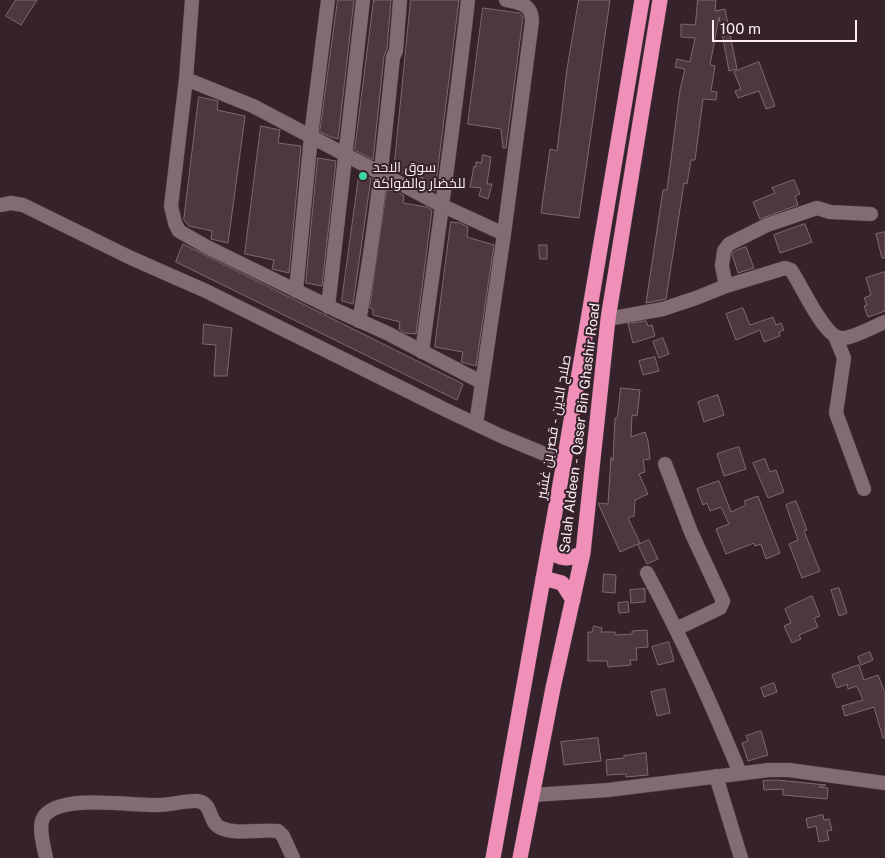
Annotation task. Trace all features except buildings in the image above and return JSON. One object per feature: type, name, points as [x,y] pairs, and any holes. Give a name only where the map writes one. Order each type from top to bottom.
[{"type":"highway","name":"صلاح الدين - قصر بن غشير","points":[[494,858],[564,462],[642,0]]},
{"type":"highway","name":"Salah Aldeen - Qaser Bin Ghashir Road","points":[[520,858],[553,688],[583,553],[608,319],[660,0]]},
{"type":"highway","points":[[548,550],[561,558],[575,557],[583,553]]},
{"type":"highway","points":[[543,578],[562,583],[573,600]]},
{"type":"street","points":[[192,0],[186,79],[171,206],[179,231],[207,247],[482,382]]},
{"type":"street","points":[[296,291],[311,136],[328,0]]},
{"type":"street","points":[[328,306],[363,0]]},
{"type":"street","points":[[359,321],[371,254],[370,240],[381,174],[393,58],[396,51],[400,0]]},
{"type":"street","points":[[422,352],[457,101],[468,0]]},
{"type":"street","points":[[476,424],[504,234],[532,21],[532,13],[529,8],[506,0]]},
{"type":"street","points":[[186,79],[253,106],[441,205],[504,234]]},
{"type":"street","points":[[0,204],[23,205],[131,258],[206,291],[476,424],[564,462]]},
{"type":"street","points":[[726,286],[722,266],[724,251],[729,244],[760,228],[817,208],[830,212],[871,214]]},
{"type":"street","points":[[608,319],[663,309],[779,269],[789,269],[821,322],[835,336],[844,358],[836,413],[864,489]]},
{"type":"street","points":[[835,336],[841,338],[848,337],[885,322]]},
{"type":"street","points":[[665,464],[691,532],[724,601],[720,608],[676,629]]},
{"type":"street","points":[[648,573],[714,710],[740,773]]},
{"type":"street","points":[[532,795],[608,790],[769,770],[789,770],[885,782]]},
{"type":"street","points":[[716,776],[741,858]]},
{"type":"street","points":[[46,858],[41,825],[45,814],[56,808],[74,803],[157,806],[196,801],[205,803],[215,824],[219,827],[234,831],[278,830],[284,836],[293,858]]},
{"type":"place","name":"سوق الاحد للخضار والفواكة","points":[[363,176]]}]
